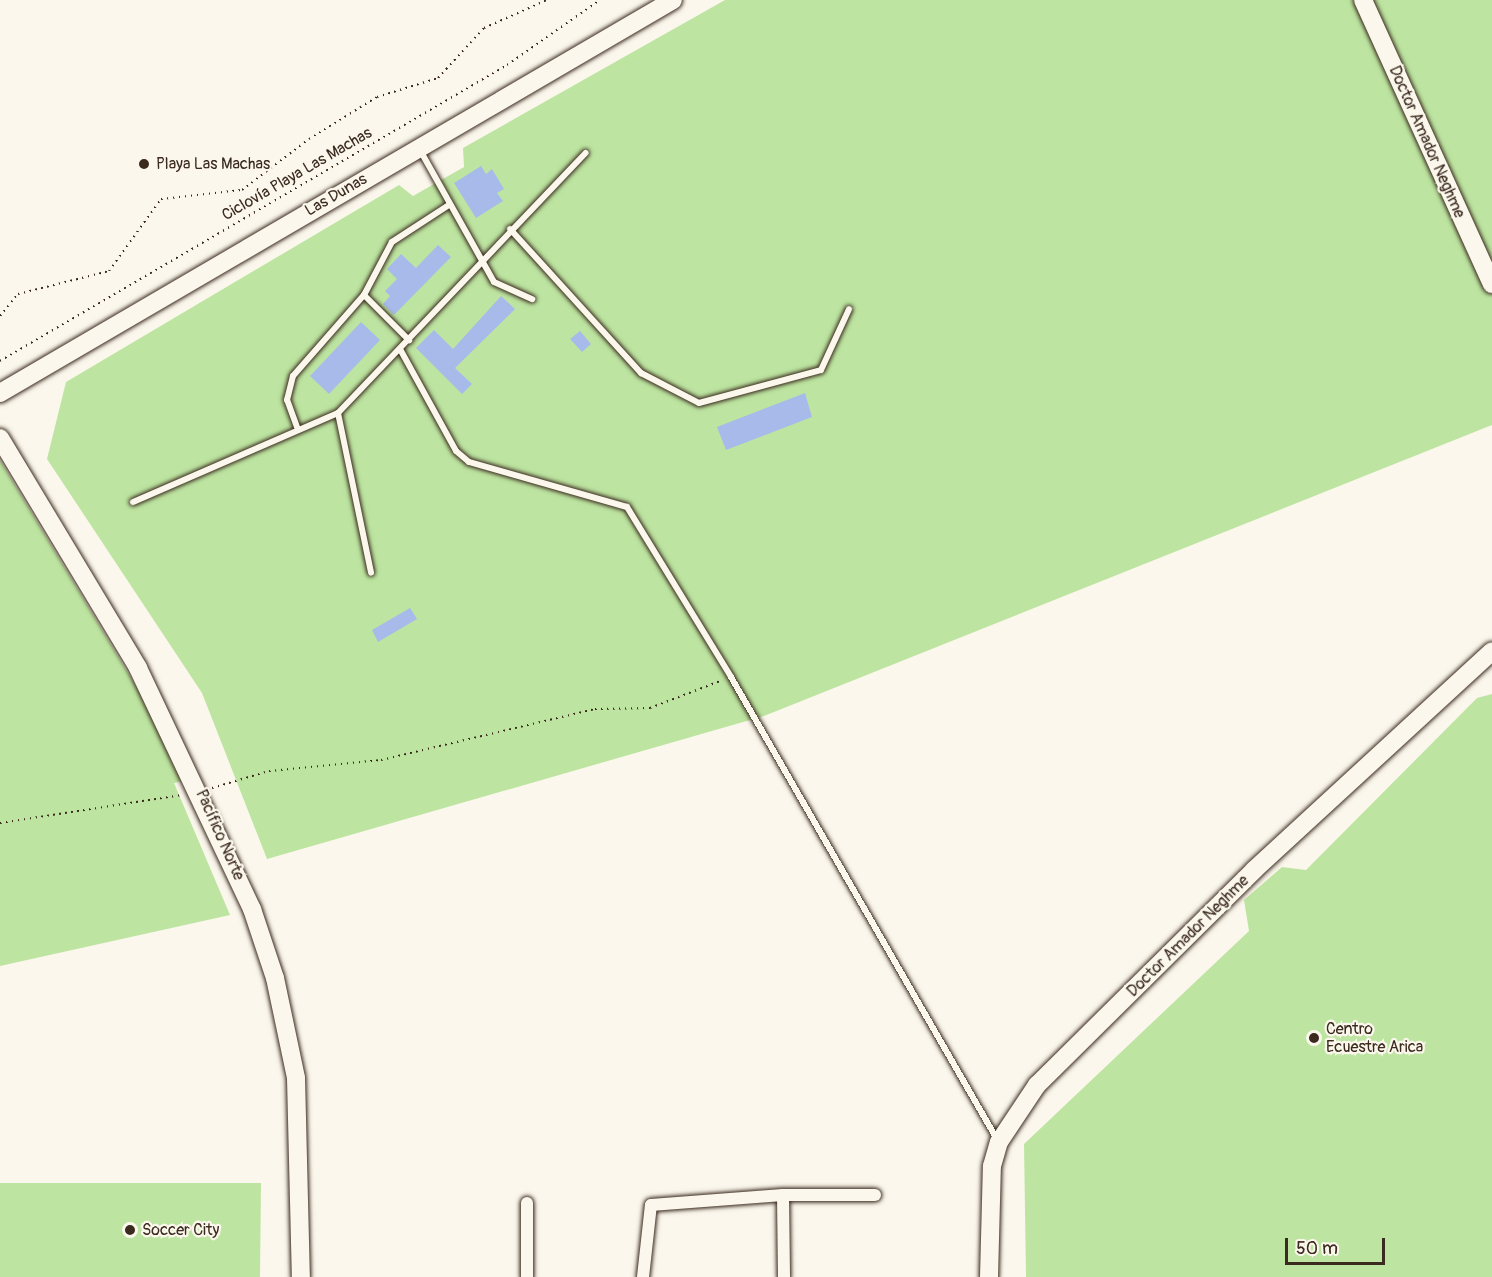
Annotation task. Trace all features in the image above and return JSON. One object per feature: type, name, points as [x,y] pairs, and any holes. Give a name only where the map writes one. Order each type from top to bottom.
[{"type":"main road","name":"Las Dunas","points":[[0,393],[673,0]]},
{"type":"main road","name":"Doctor Amador Neghme","points":[[1363,0],[1492,284]]},
{"type":"main road","name":"Pacífico Norte","points":[[0,438],[138,668],[201,791],[252,909],[287,1027],[301,1128],[301,1277]]},
{"type":"main road","name":"Doctor Amador Neghme","points":[[989,1277],[992,1166],[999,1142],[1037,1085],[1254,870],[1492,651]]},
{"type":"street","points":[[643,1277],[651,1205],[783,1195],[875,1195]]},
{"type":"street","points":[[783,1195],[784,1277]]},
{"type":"street","points":[[527,1203],[527,1277]]},
{"type":"lane","points":[[418,147],[482,267],[494,282],[532,299]]},
{"type":"lane","points":[[134,502],[297,427],[338,413],[482,267],[510,229],[586,153]]},
{"type":"lane","points":[[297,427],[287,400],[293,376],[364,295],[392,242],[449,205]]},
{"type":"lane","points":[[510,229],[641,373],[699,402],[820,370],[849,309]]},
{"type":"lane","points":[[364,295],[409,340]]},
{"type":"lane","points":[[400,349],[456,452],[469,462],[627,507],[732,677],[999,1142]]},
{"type":"lane","points":[[338,413],[371,573]]},
{"type":"path","points":[[0,316],[18,294],[109,271],[161,199],[242,190],[309,139],[377,97],[438,78],[484,28],[547,0]]},
{"type":"path","name":"Ciclovía Playa Las Machas","points":[[0,361],[507,64],[600,0]]},
{"type":"path","points":[[0,823],[201,791],[270,771],[381,760],[595,709],[650,708],[732,677]]},
{"type":"green space","points":[[725,0],[1492,0],[1492,425],[764,716],[267,859],[202,693],[47,459],[66,382],[399,185],[413,196],[464,167],[463,148]]},
{"type":"green space","points":[[0,460],[187,771],[184,781],[174,783],[230,915],[0,966]]},
{"type":"green space","name":"Centro Ecuestre Arica","points":[[1492,694],[1492,1277],[1026,1277],[1024,1144],[1249,931],[1244,900],[1282,867],[1306,870],[1477,698]]},
{"type":"green space","name":"Soccer City","points":[[0,1183],[261,1183],[260,1277],[0,1277]]},
{"type":"building","points":[[481,166],[486,174],[492,169],[504,189],[497,193],[503,201],[476,218],[454,183]]},
{"type":"building","points":[[438,245],[451,257],[394,315],[383,304],[390,296],[385,291],[397,279],[387,269],[401,254],[416,268]]},
{"type":"building","points":[[501,296],[515,309],[455,368],[472,384],[462,394],[416,348],[434,330],[453,349]]},
{"type":"building","points":[[361,322],[380,340],[329,394],[310,376]]},
{"type":"building","points":[[580,331],[591,344],[582,352],[570,339]]},
{"type":"building","points":[[805,393],[812,417],[726,450],[717,427]]},
{"type":"building","points":[[410,608],[417,619],[378,642],[372,630]]},
{"type":"place","name":"Playa Las Machas","points":[[144,164]]},
{"type":"place","name":"Centro Ecuestre Arica","points":[[1314,1038]]},
{"type":"place","name":"Soccer City","points":[[130,1230]]}]
